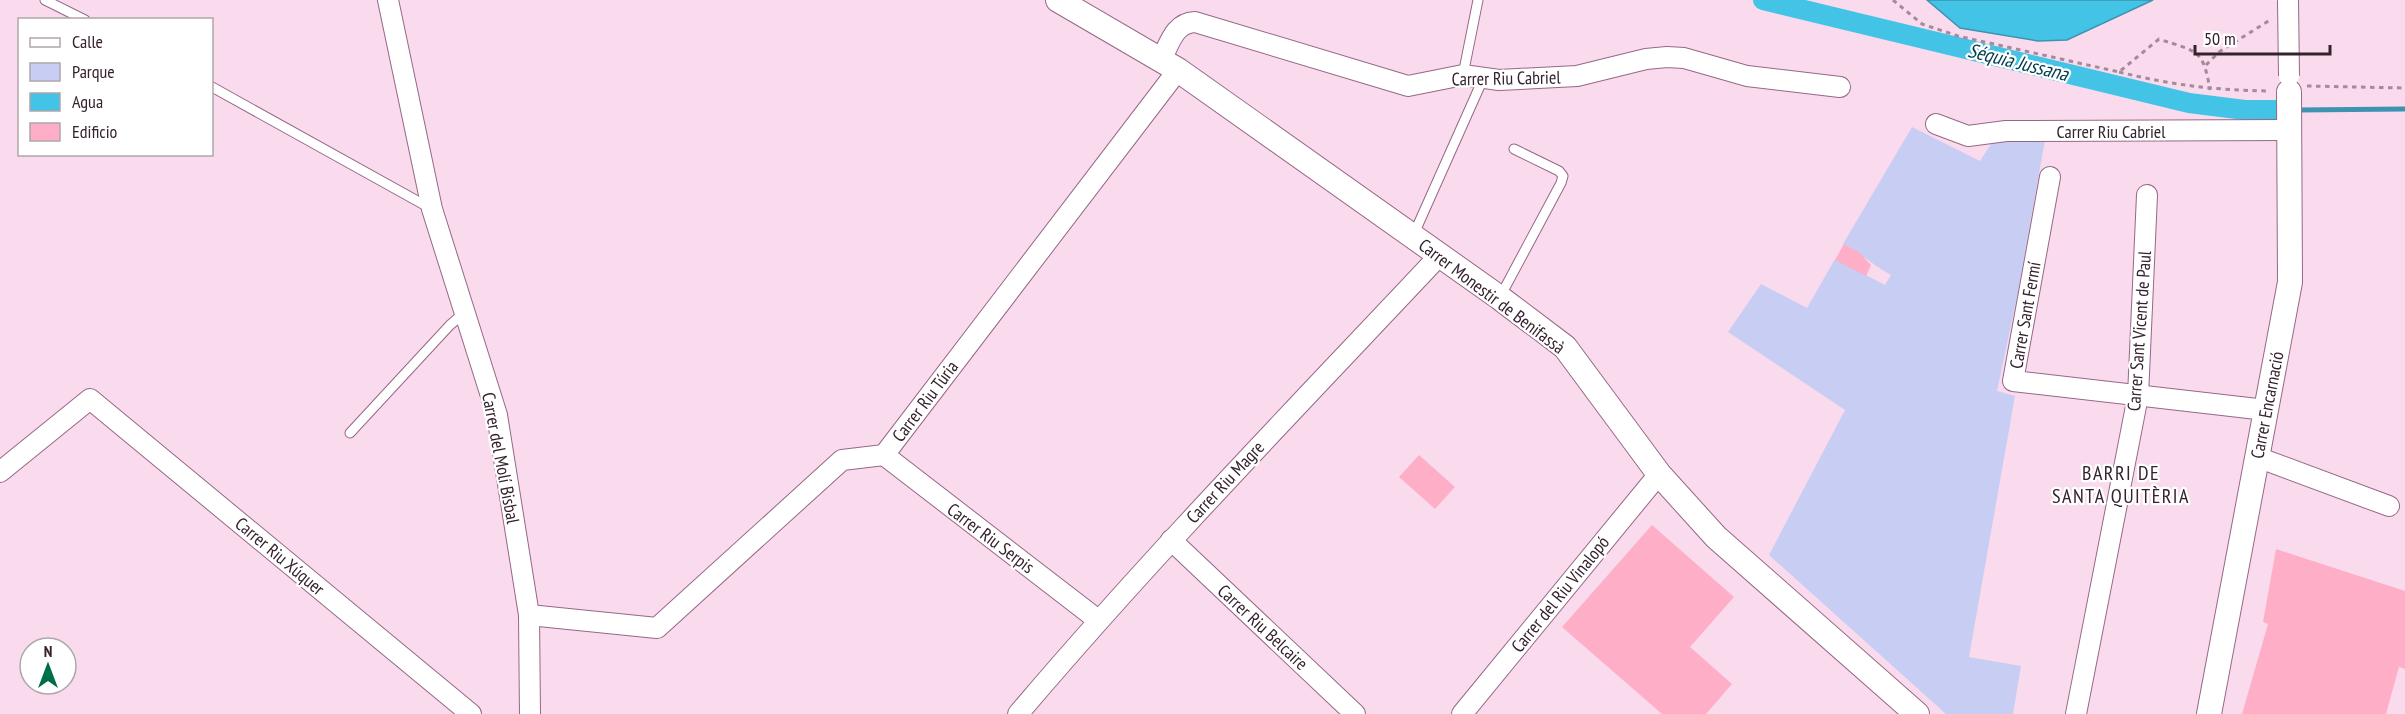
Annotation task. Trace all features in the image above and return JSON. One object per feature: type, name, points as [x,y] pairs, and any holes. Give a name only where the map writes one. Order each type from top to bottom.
[{"type":"street","name":"Carrer del Molí Bisbal","points":[[388,0],[432,209],[497,415],[529,615],[530,714]]},
{"type":"street","name":"Carrer Monestir de Benifassà","points":[[1058,0],[1170,65],[1500,298],[1565,347],[1659,474],[1716,537],[1917,714]]},
{"type":"street","points":[[2284,7],[2289,84]]},
{"type":"street","name":"Carrer Riu Cabriel","points":[[1170,65],[1178,28],[1184,23],[1195,22],[1397,84],[1419,85],[1463,75],[1499,80],[1577,76],[1646,58],[1667,57],[1684,58],[1747,76],[1840,87]]},
{"type":"street","name":"Carrer Riu Túria","points":[[529,615],[657,628],[842,460],[884,455],[1170,65]]},
{"type":"street","name":"Carrer Encarnació","points":[[2209,714],[2290,282],[2289,84]]},
{"type":"street","name":"Carrer Riu Cabriel","points":[[1936,124],[1968,136],[2006,131],[2289,130]]},
{"type":"street","name":"Carrer Sant Fermí","points":[[2050,177],[2013,381],[2266,410]]},
{"type":"street","name":"Carrer Sant Vicent de Paul","points":[[2076,714],[2138,396],[2147,195]]},
{"type":"street","name":"Carrer Riu Magre","points":[[1018,714],[1098,620],[1171,540],[1439,256]]},
{"type":"street","name":"Carrer Riu Xúquer","points":[[0,472],[90,399],[471,714]]},
{"type":"street","name":"Carrer Riu Serpis","points":[[884,455],[1098,620]]},
{"type":"street","points":[[2257,458],[2389,506]]},
{"type":"street","name":"Carrer del Riu Vinalopó","points":[[1462,714],[1659,474]]},
{"type":"street","name":"Carrer Riu Belcaire","points":[[1171,540],[1355,714]]},
{"type":"lane","points":[[45,0],[81,18]]},
{"type":"lane","points":[[1463,75],[1478,0]]},
{"type":"lane","points":[[1413,237],[1483,79]]},
{"type":"lane","points":[[213,88],[432,209]]},
{"type":"lane","points":[[1500,298],[1563,176],[1559,171],[1514,149]]},
{"type":"lane","points":[[350,433],[450,325],[464,313]]},
{"type":"path","points":[[1893,0],[1922,24],[1958,36],[2164,83],[2210,90],[2289,84],[2405,88]]},
{"type":"path","points":[[2206,65],[2219,52],[2284,7]]},
{"type":"path","points":[[2119,72],[2159,39],[2199,53],[2206,65],[2210,90]]},
{"type":"green space","points":[[1912,127],[1980,161],[1993,141],[2045,140],[2017,297],[1997,391],[2015,396],[1969,657],[2021,666],[2013,714],[1946,714],[1769,555],[1845,410],[1728,332],[1761,284],[1807,308],[1835,259],[1885,285],[1891,275],[1843,244]]},
{"type":"water","points":[[1927,0],[2153,0],[2067,40],[2038,41],[1960,28]]},
{"type":"building","points":[[1844,244],[1860,253],[1871,265],[1866,276],[1835,260]]},
{"type":"building","points":[[1419,455],[1455,487],[1435,509],[1399,477]]},
{"type":"building","points":[[1652,525],[1734,597],[1690,647],[1732,684],[1706,714],[1662,714],[1562,627]]},
{"type":"building","points":[[2276,549],[2405,591],[2405,669],[2399,667],[2386,714],[2242,714],[2268,624],[2263,622]]},
{"type":"waterway","name":"Séquia Jussana","points":[[1763,0],[2189,103],[2245,110],[2276,110]]},
{"type":"waterway","name":"Séquia Jussana","points":[[2299,110],[2405,109]]},
{"type":"district","name":"BARRI DE SANTA QUITÈRIA","points":[[2121,484]]}]
